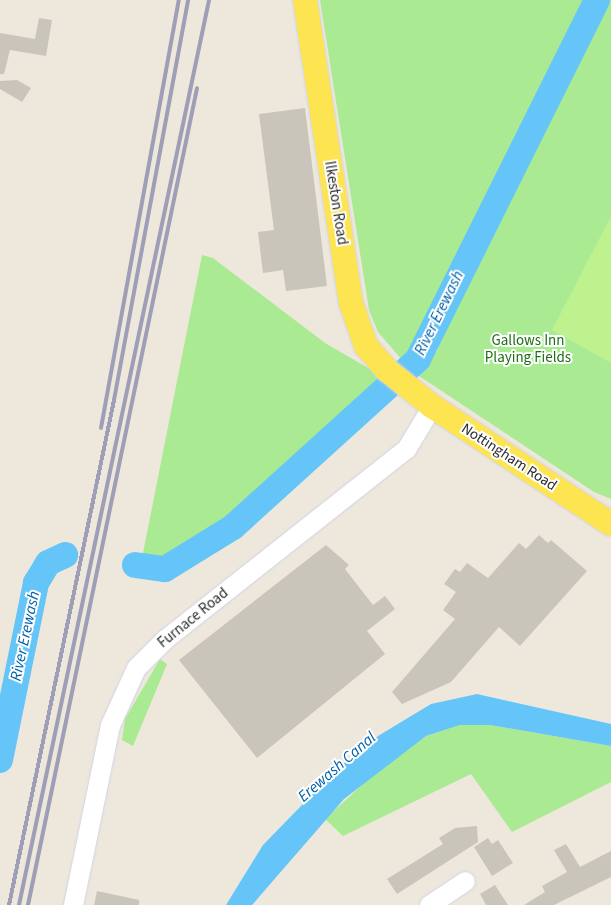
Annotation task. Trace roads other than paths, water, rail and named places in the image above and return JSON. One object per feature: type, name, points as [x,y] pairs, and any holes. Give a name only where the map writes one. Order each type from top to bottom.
[{"type":"main road","name":"Ilkeston Road","points":[[305,0],[352,309],[362,338],[387,370],[408,388]]},
{"type":"main road","name":"Nottingham Road","points":[[408,388],[432,406],[611,524]]},
{"type":"street","name":"Furnace Road","points":[[72,905],[110,725],[136,668],[165,639],[406,449],[432,406]]},
{"type":"street","points":[[441,902],[466,881]]},
{"type":"water","points":[[477,694],[611,724],[611,746],[490,725],[460,725],[426,736],[344,799],[252,905],[226,905],[263,845],[338,768],[378,736],[431,704]]},
{"type":"waterway","name":"River Erewash","points":[[135,565],[165,569],[233,527],[418,359],[597,0]]},
{"type":"waterway","name":"River Erewash","points":[[0,760],[36,583],[48,563],[65,555]]},
{"type":"railway","points":[[101,428],[179,0]]},
{"type":"railway","points":[[9,905],[114,400],[188,0]]},
{"type":"railway","points":[[19,905],[209,0]]},
{"type":"railway","points":[[28,905],[197,88]]},
{"type":"park label","name":"Gallows Inn Playing Fields","points":[[528,348]]},
{"type":"water label","name":"Erewash Canal","points":[[337,767]]}]
